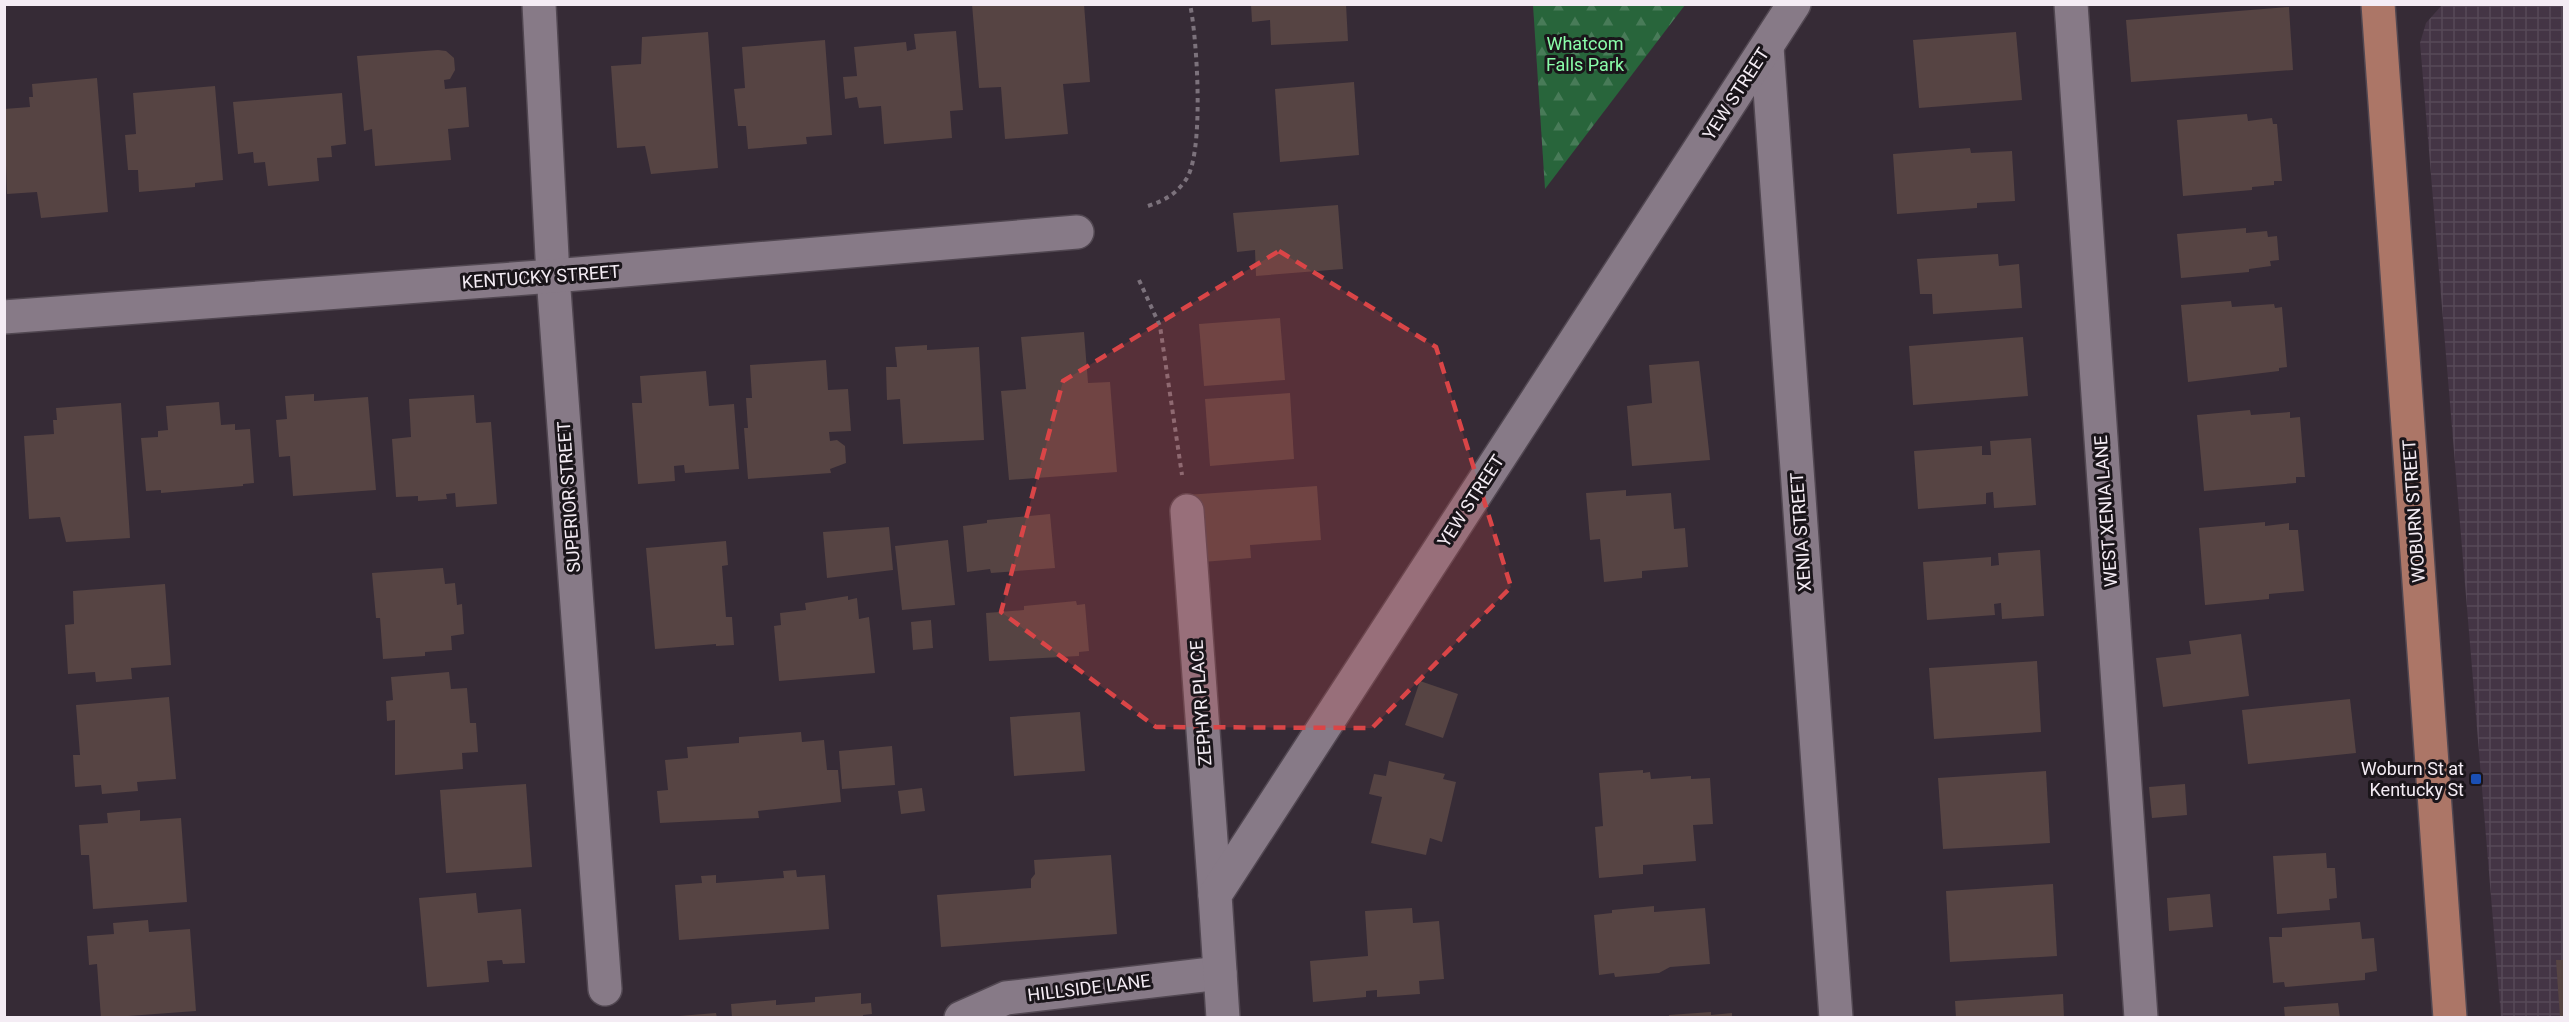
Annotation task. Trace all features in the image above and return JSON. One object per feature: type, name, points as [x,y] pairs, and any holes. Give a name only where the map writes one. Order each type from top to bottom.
[{"type":"main road","name":"WOBURN STREET","points":[[2378,4],[2450,1017]]},
{"type":"street","name":"SUPERIOR STREET","points":[[539,4],[553,276],[605,988]]},
{"type":"street","name":"YEW STREET","points":[[1215,895],[1794,4]]},
{"type":"street","name":"WEST XENIA LANE","points":[[2071,4],[2141,1017]]},
{"type":"street","name":"XENIA STREET","points":[[1767,47],[1836,1017]]},
{"type":"street","name":"KENTUCKY STREET","points":[[4,317],[553,276],[1077,232]]},
{"type":"street","name":"ZEPHYR PLACE","points":[[1187,512],[1215,895]]},
{"type":"street","points":[[1215,895],[1223,1017]]},
{"type":"street","name":"HILLSIDE LANE","points":[[961,1017],[1006,998],[1220,973]]},
{"type":"path","points":[[1148,206],[1166,200],[1186,180],[1195,157],[1198,104],[1190,4]]},
{"type":"path","points":[[1139,280],[1160,326],[1187,512]]},
{"type":"highlighted area","points":[[1279,251],[1436,347],[1511,587],[1372,728],[1156,727],[1001,612],[1063,381]]},
{"type":"shaded area","points":[[2442,5],[2564,5],[2564,1017],[2501,1017],[2420,43],[2426,23]]},
{"type":"green space","name":"Whatcom Falls Park","points":[[1533,5],[1685,5],[1545,189]]},
{"type":"building","points":[[972,4],[1084,4],[1090,82],[1063,84],[1068,134],[1005,139],[1001,87],[979,88]]},
{"type":"building","points":[[1251,4],[1346,4],[1348,41],[1271,45],[1270,20],[1252,22]]},
{"type":"building","points":[[2289,7],[2293,70],[2131,82],[2126,20]]},
{"type":"building","points":[[956,31],[963,110],[950,111],[952,138],[884,144],[881,106],[859,108],[857,97],[845,99],[843,77],[857,76],[854,47],[906,42],[907,51],[916,49],[914,34]]},
{"type":"building","points":[[708,32],[718,168],[651,174],[645,146],[617,148],[611,66],[641,64],[642,37]]},
{"type":"building","points":[[2016,32],[2022,100],[1919,108],[1913,40]]},
{"type":"building","points":[[825,40],[832,135],[806,137],[807,144],[748,149],[746,126],[738,126],[734,89],[745,88],[742,47]]},
{"type":"building","points":[[446,51],[454,58],[455,70],[450,79],[444,80],[445,89],[466,87],[469,127],[448,129],[451,160],[375,166],[372,129],[364,131],[357,56]]},
{"type":"building","points":[[97,78],[108,212],[41,218],[37,192],[7,194],[4,109],[30,107],[29,97],[33,97],[32,84]]},
{"type":"building","points":[[1354,82],[1359,155],[1280,162],[1275,89]]},
{"type":"building","points":[[215,86],[223,180],[195,183],[195,187],[139,192],[138,170],[128,170],[125,135],[136,134],[133,93]]},
{"type":"building","points":[[342,93],[346,144],[331,146],[332,157],[317,158],[319,181],[268,186],[265,162],[254,163],[253,152],[238,154],[233,102]]},
{"type":"building","points":[[2247,114],[2248,121],[2272,118],[2273,124],[2277,124],[2282,181],[2274,181],[2274,185],[2252,187],[2252,190],[2183,196],[2177,120]]},
{"type":"building","points":[[1970,148],[1971,153],[2012,151],[2015,201],[1977,203],[1977,208],[1897,214],[1893,154]]},
{"type":"building","points":[[1338,205],[1343,269],[1256,276],[1255,250],[1237,252],[1233,213]]},
{"type":"building","points":[[2246,228],[2246,233],[2267,231],[2268,237],[2277,236],[2279,260],[2270,261],[2271,266],[2249,269],[2249,272],[2181,278],[2177,234]]},
{"type":"building","points":[[1998,254],[1999,266],[2019,264],[2022,308],[1933,314],[1932,294],[1920,294],[1917,259]]},
{"type":"building","points":[[2231,301],[2232,307],[2274,304],[2275,308],[2282,307],[2287,367],[2279,368],[2279,371],[2188,382],[2181,305]]},
{"type":"building","points":[[1280,318],[1285,380],[1204,386],[1199,324]]},
{"type":"building","points":[[1084,332],[1088,383],[1110,382],[1117,472],[1009,480],[1001,391],[1026,389],[1021,337]]},
{"type":"building","points":[[2023,337],[2028,396],[1913,405],[1909,346]]},
{"type":"building","points":[[927,345],[927,350],[979,347],[984,440],[903,444],[900,399],[887,400],[886,367],[897,367],[895,347]]},
{"type":"building","points":[[826,360],[828,390],[848,389],[851,431],[829,432],[830,441],[837,440],[845,446],[846,463],[830,469],[831,473],[748,479],[744,428],[748,428],[746,398],[752,398],[750,365]]},
{"type":"building","points":[[1699,361],[1710,460],[1632,466],[1627,406],[1652,403],[1649,365]]},
{"type":"building","points":[[706,371],[709,406],[734,404],[739,469],[685,473],[684,465],[674,466],[675,481],[638,484],[632,403],[642,403],[640,376]]},
{"type":"building","points":[[1290,393],[1294,459],[1210,466],[1205,399]]},
{"type":"building","points":[[314,394],[314,401],[368,397],[376,490],[293,496],[290,456],[279,457],[276,420],[287,419],[285,396]]},
{"type":"building","points":[[474,395],[476,423],[491,422],[497,504],[456,507],[455,493],[446,494],[447,499],[418,501],[418,496],[396,497],[392,439],[411,437],[409,399]]},
{"type":"building","points":[[219,402],[221,425],[235,424],[235,430],[250,429],[254,483],[243,484],[243,486],[161,493],[161,490],[146,491],[141,438],[158,437],[158,431],[168,430],[166,406]]},
{"type":"building","points":[[121,403],[130,538],[66,542],[60,517],[29,519],[24,436],[54,434],[53,420],[57,420],[56,408]]},
{"type":"building","points":[[2250,410],[2251,415],[2290,412],[2290,418],[2300,417],[2305,477],[2296,477],[2296,483],[2204,491],[2197,415]]},
{"type":"building","points":[[2031,438],[2036,505],[1994,508],[1993,492],[1986,493],[1986,504],[1918,509],[1914,451],[1982,446],[1982,455],[1991,455],[1990,441]]},
{"type":"building","points":[[1317,486],[1321,540],[1250,545],[1251,558],[1191,563],[1186,495]]},
{"type":"building","points":[[1626,490],[1626,496],[1671,493],[1674,529],[1685,528],[1688,567],[1642,571],[1642,578],[1604,582],[1600,539],[1590,540],[1586,493]]},
{"type":"building","points":[[1050,514],[1055,568],[991,573],[990,569],[967,572],[963,526],[987,523],[987,520]]},
{"type":"building","points":[[2265,522],[2265,526],[2289,523],[2289,530],[2298,530],[2304,591],[2269,594],[2269,599],[2205,605],[2199,528]]},
{"type":"building","points":[[889,527],[893,570],[827,578],[823,532]]},
{"type":"building","points":[[948,540],[955,605],[902,610],[895,546]]},
{"type":"building","points":[[726,541],[728,565],[722,566],[726,617],[732,617],[734,645],[716,646],[716,644],[655,649],[646,548]]},
{"type":"building","points":[[2040,550],[2044,616],[2002,619],[2001,603],[1994,604],[1995,615],[1927,620],[1923,562],[1991,557],[1991,566],[1999,565],[1998,553]]},
{"type":"building","points":[[443,568],[445,584],[455,583],[457,605],[462,604],[464,634],[451,636],[452,650],[425,652],[425,656],[383,659],[380,618],[376,618],[372,573]]},
{"type":"building","points":[[165,584],[171,665],[131,668],[132,679],[96,682],[95,672],[68,674],[65,625],[74,624],[73,591]]},
{"type":"building","points":[[848,596],[848,600],[857,598],[859,619],[869,617],[875,673],[779,681],[774,626],[781,625],[780,613],[806,610],[805,603]]},
{"type":"building","points":[[1076,601],[1077,605],[1085,604],[1089,651],[1079,652],[1079,656],[989,661],[986,613],[1024,610],[1024,606]]},
{"type":"building","points":[[931,620],[933,648],[913,650],[911,622]]},
{"type":"building","points":[[2241,634],[2249,696],[2163,707],[2156,658],[2191,654],[2189,641]]},
{"type":"building","points":[[2037,661],[2041,732],[1934,739],[1929,668]]},
{"type":"building","points":[[449,672],[451,689],[467,688],[470,723],[476,723],[478,752],[462,753],[463,769],[395,775],[395,720],[387,721],[386,701],[393,700],[391,677]]},
{"type":"building","points":[[1420,681],[1458,694],[1443,738],[1405,725]]},
{"type":"building","points":[[169,697],[176,779],[137,782],[138,791],[102,794],[101,785],[75,787],[73,755],[80,755],[76,705]]},
{"type":"building","points":[[2350,699],[2356,753],[2248,764],[2242,710]]},
{"type":"building","points":[[1080,712],[1085,771],[1014,776],[1010,717]]},
{"type":"building","points":[[801,732],[802,742],[824,740],[827,770],[838,770],[841,802],[758,811],[759,818],[660,823],[657,791],[668,790],[665,760],[688,758],[687,747],[739,743],[739,737]]},
{"type":"building","points":[[892,746],[895,785],[842,789],[839,751]]},
{"type":"building","points":[[1389,761],[1445,774],[1443,779],[1456,782],[1442,842],[1430,838],[1426,855],[1371,843],[1382,797],[1369,794],[1374,774],[1386,776]]},
{"type":"building","points":[[1643,770],[1643,773],[1650,772],[1651,779],[1691,776],[1691,779],[1710,778],[1713,824],[1693,825],[1696,861],[1643,865],[1643,874],[1599,878],[1595,827],[1603,826],[1599,773]]},
{"type":"building","points":[[2046,771],[2050,843],[1943,849],[1938,778]]},
{"type":"building","points":[[526,784],[532,867],[446,873],[440,790]]},
{"type":"building","points":[[2185,784],[2187,815],[2152,818],[2149,787]]},
{"type":"building","points":[[922,788],[925,811],[901,814],[898,791]]},
{"type":"building","points":[[140,810],[140,821],[181,818],[187,902],[93,909],[89,855],[81,855],[79,825],[108,823],[107,813]]},
{"type":"building","points":[[2326,853],[2327,868],[2335,868],[2337,898],[2329,899],[2330,910],[2277,914],[2273,856]]},
{"type":"building","points":[[1111,855],[1117,934],[941,947],[937,895],[1031,888],[1031,879],[1035,874],[1034,860]]},
{"type":"building","points":[[796,870],[797,877],[825,875],[829,929],[679,940],[675,885],[702,883],[701,876],[716,875],[716,883],[784,878],[783,871]]},
{"type":"building","points":[[2053,884],[2057,956],[1950,962],[1946,891]]},
{"type":"building","points":[[476,893],[478,913],[521,909],[525,963],[503,964],[502,960],[487,961],[489,982],[427,987],[419,898]]},
{"type":"building","points":[[2210,894],[2213,927],[2169,931],[2167,898]]},
{"type":"building","points":[[1654,906],[1654,912],[1705,908],[1710,964],[1670,967],[1659,973],[1615,977],[1614,973],[1599,975],[1594,915],[1612,913],[1612,910]]},
{"type":"building","points":[[1412,908],[1413,923],[1439,921],[1444,979],[1419,981],[1420,994],[1377,997],[1377,990],[1366,991],[1366,997],[1313,1002],[1310,961],[1368,956],[1365,911]]},
{"type":"building","points":[[148,920],[149,932],[190,929],[196,1011],[101,1018],[97,964],[89,965],[87,936],[114,934],[113,923]]},
{"type":"building","points":[[2360,922],[2362,939],[2374,938],[2377,971],[2365,973],[2365,980],[2285,987],[2284,982],[2273,983],[2269,937],[2282,937],[2282,928]]},
{"type":"building","points":[[2556,960],[2564,960],[2564,1018],[2560,1018]]},
{"type":"building","points":[[861,993],[861,1004],[871,1003],[872,1014],[863,1015],[863,1018],[732,1018],[731,1004],[776,1000],[776,1005],[815,1002],[815,997]]},
{"type":"building","points":[[2063,994],[2064,1018],[1956,1018],[1955,1001]]},
{"type":"building","points":[[2338,1003],[2340,1018],[2285,1018],[2284,1007]]},
{"type":"building","points":[[1711,1012],[1711,1015],[1732,1013],[1732,1018],[1669,1018],[1669,1015]]},
{"type":"building","points":[[716,1013],[717,1018],[679,1018],[679,1016]]},
{"type":"place","name":"Woburn St at Kentucky St","points":[[2476,779]]}]
